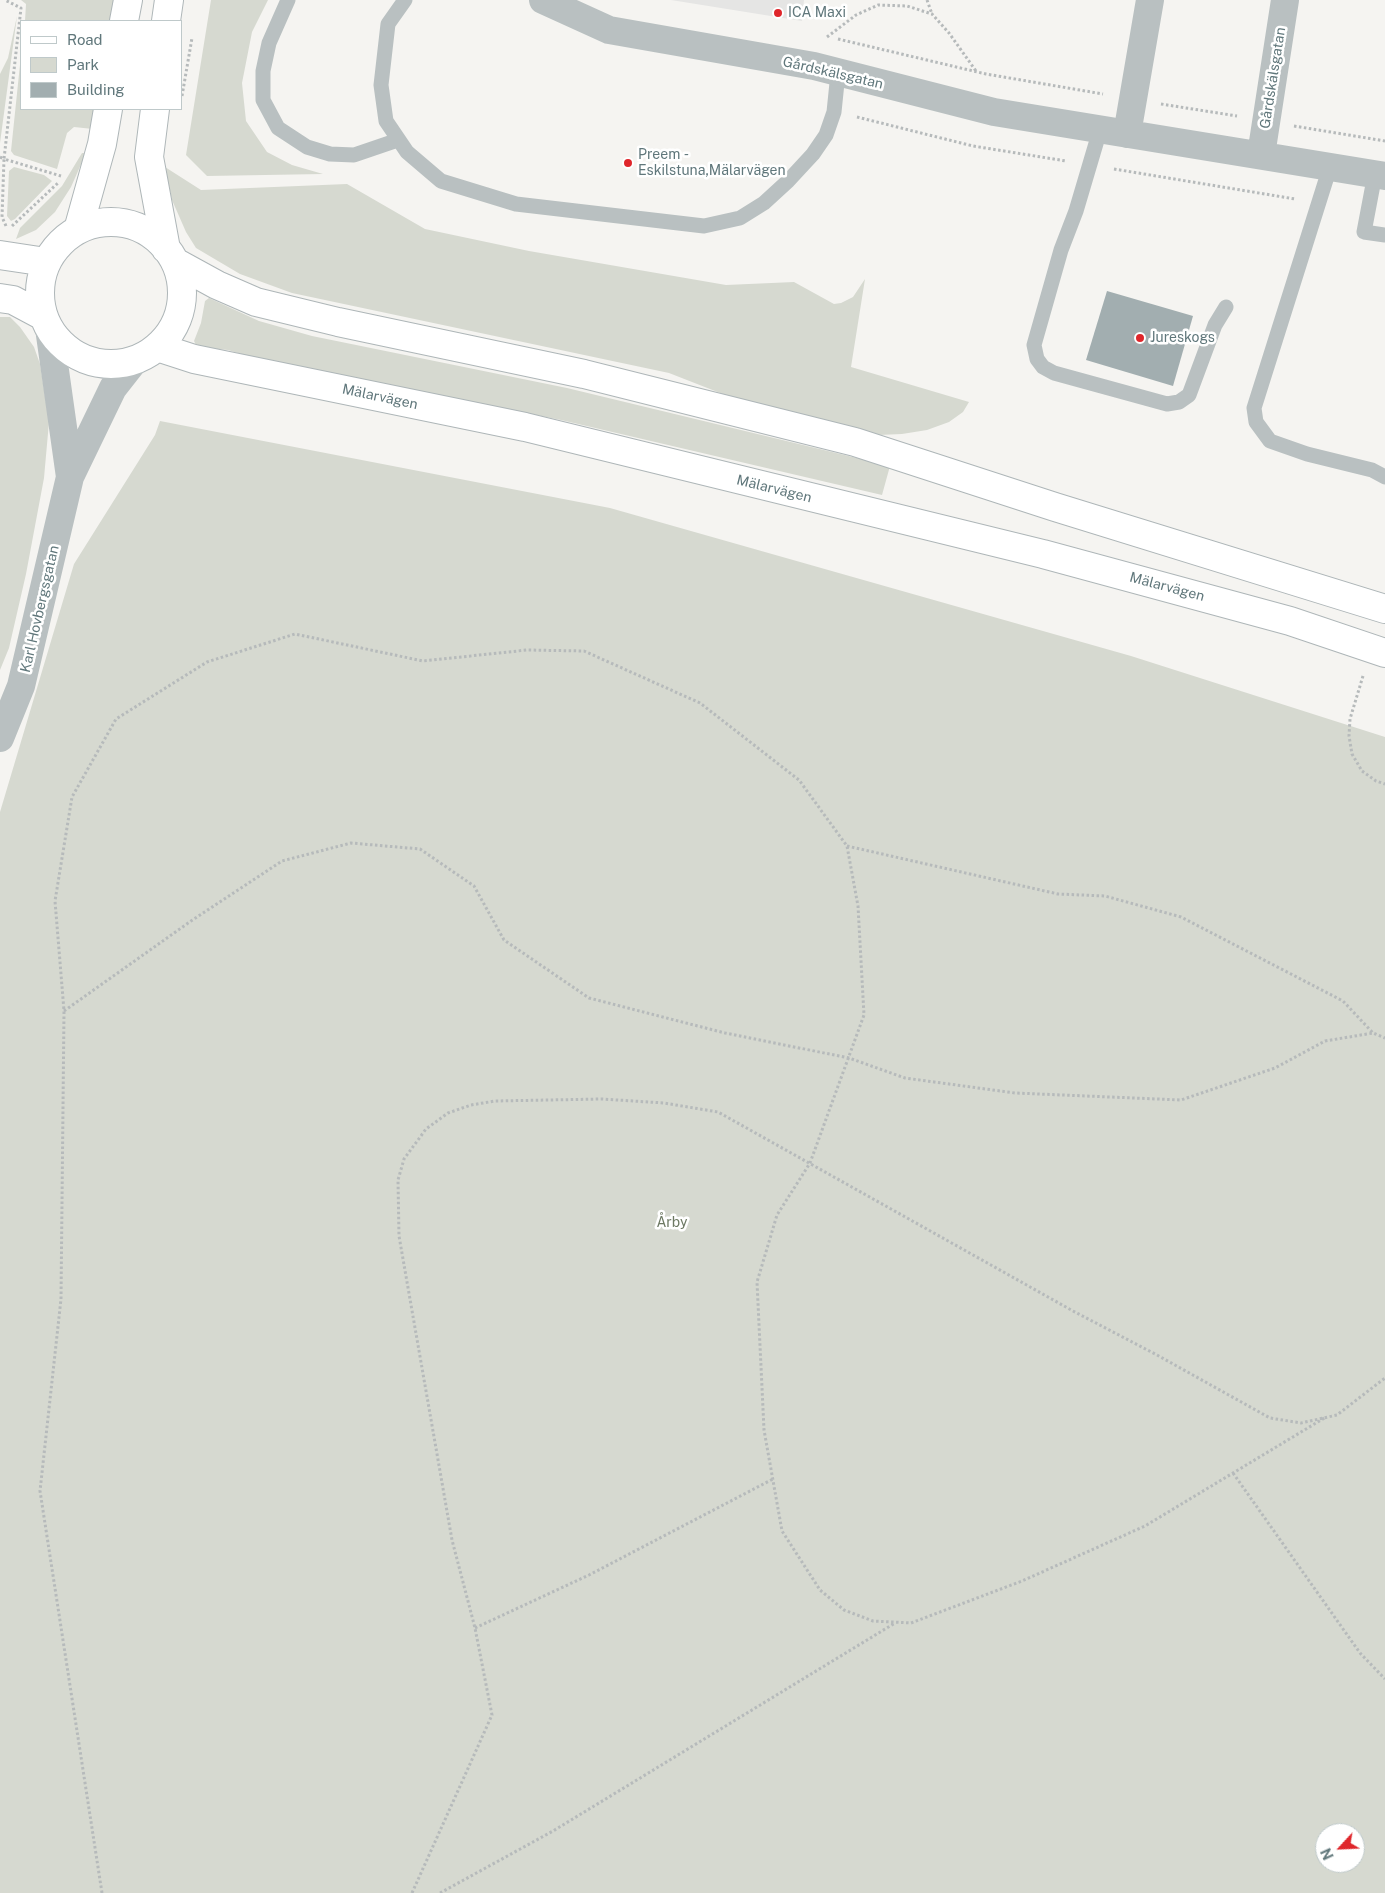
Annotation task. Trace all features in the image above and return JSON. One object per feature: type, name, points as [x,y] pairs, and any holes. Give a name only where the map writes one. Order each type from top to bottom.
[{"type":"main road","points":[[124,20],[128,0]]},
{"type":"main road","points":[[166,20],[169,0]]},
{"type":"main road","points":[[78,230],[102,144],[108,110]]},
{"type":"main road","points":[[0,298],[13,300],[46,322],[62,344],[80,357],[94,362],[109,364],[146,354],[174,326],[182,300],[182,287],[170,255],[149,157],[155,110]]},
{"type":"main road","points":[[46,322],[39,294],[46,262],[60,242],[78,230],[90,225],[119,222],[146,231],[170,255],[217,285],[256,302],[338,322],[584,374],[855,442],[1055,507],[1385,609]]},
{"type":"main road","points":[[0,255],[46,262]]},
{"type":"main road","name":"Mälarvägen","points":[[146,354],[194,359],[525,427],[1043,554],[1290,620],[1378,650]]},
{"type":"street","name":"Gårdskälsgatan","points":[[543,0],[610,30],[770,58],[994,112],[1380,175]]},
{"type":"street","points":[[1127,134],[1150,0]]},
{"type":"street","name":"Gårdskälsgatan","points":[[1261,155],[1285,0]]},
{"type":"street","name":"Karl Hovbergsgatan","points":[[46,322],[70,478]]},
{"type":"street","name":"Karl Hovbergsgatan","points":[[0,738],[21,686],[70,478],[113,388],[146,354]]},
{"type":"lane","points":[[288,0],[269,43],[263,71],[263,100],[278,128],[307,147],[330,154],[354,155],[398,140]]},
{"type":"lane","points":[[404,0],[388,24],[380,85],[386,121],[407,152],[441,181],[516,204],[704,226],[740,218],[764,203],[788,181],[813,154],[826,135],[834,112],[838,73]]},
{"type":"lane","points":[[1100,130],[1076,211],[1061,250],[1034,345],[1037,359],[1043,367],[1054,373],[1167,404],[1179,402],[1189,395],[1215,326],[1226,307]]},
{"type":"lane","points":[[1330,167],[1254,408],[1260,430],[1270,441],[1307,454],[1381,472]]},
{"type":"lane","points":[[1380,175],[1364,232],[1385,235]]},
{"type":"path","points":[[4,0],[20,8],[2,158],[2,217],[8,229],[58,184],[64,168]]},
{"type":"path","points":[[927,0],[932,14],[950,33],[976,71]]},
{"type":"path","points":[[826,37],[856,14],[878,5],[907,6],[932,14]]},
{"type":"path","points":[[818,36],[854,41],[976,71],[1385,141]]},
{"type":"path","points":[[182,96],[192,37]]},
{"type":"path","points":[[2,158],[61,176]]},
{"type":"path","points":[[102,1893],[40,1491],[61,1299],[64,1011],[55,900],[72,797],[116,719],[207,662],[295,634],[423,661],[527,650],[584,651],[700,703],[799,780],[847,846],[858,906],[864,1015],[810,1163],[777,1215],[757,1282],[764,1430],[782,1531],[820,1590],[844,1610],[873,1621],[911,1623],[1022,1581],[1145,1526],[1326,1417]]},
{"type":"path","points":[[1378,650],[1350,719],[1348,736],[1352,754],[1362,771],[1376,781],[1385,784]]},
{"type":"path","points":[[64,1011],[191,921],[282,861],[351,843],[420,849],[474,886],[504,940],[589,998],[726,1033],[849,1058],[905,1078],[1015,1093],[1181,1100],[1275,1068],[1325,1041],[1374,1033]]},
{"type":"path","points":[[847,846],[1058,894],[1105,896],[1181,917],[1343,1001],[1374,1033],[1385,1038]]},
{"type":"path","points":[[412,1893],[492,1715],[475,1628],[452,1540],[399,1236],[398,1180],[404,1159],[413,1144],[426,1129],[448,1113],[471,1105],[495,1101],[602,1099],[664,1103],[718,1112],[1073,1311],[1158,1355],[1270,1418],[1301,1423],[1337,1415],[1385,1378]]},
{"type":"path","points":[[1233,1473],[1360,1653],[1385,1680]]},
{"type":"path","points":[[475,1628],[589,1574],[774,1479]]},
{"type":"path","points":[[440,1893],[553,1831],[896,1622]]},
{"type":"shaded area","name":"ICA Maxi","points":[[671,0],[804,0],[802,21]]},
{"type":"green space","points":[[21,0],[118,0],[115,20],[25,20],[26,4]]},
{"type":"green space","points":[[211,0],[268,0],[252,32],[242,83],[246,121],[267,152],[292,165],[323,174],[207,176],[186,155]]},
{"type":"green space","points":[[17,16],[0,143],[0,74],[8,58]]},
{"type":"green space","points":[[20,65],[20,110],[98,110],[93,129],[74,127],[67,133],[57,169],[14,155],[11,151]]},
{"type":"green space","points":[[82,153],[86,153],[71,187],[55,212],[36,230],[16,239],[20,228],[62,186]]},
{"type":"green space","points":[[14,167],[44,175],[52,181],[11,221],[7,216],[9,171]]},
{"type":"green space","points":[[165,167],[201,190],[347,184],[425,229],[529,251],[726,285],[794,282],[834,304],[853,297],[865,279],[851,367],[969,402],[963,412],[949,422],[927,430],[878,435],[733,398],[669,373],[292,293],[240,274],[196,248],[186,232],[172,200]]},
{"type":"green space","points":[[209,298],[259,321],[312,336],[567,388],[890,466],[882,495],[561,420],[254,358],[228,350],[197,347],[194,341],[201,323],[205,301]]},
{"type":"green space","points":[[0,317],[10,317],[20,327],[34,347],[40,364],[49,422],[44,478],[26,574],[9,648],[0,670]]},
{"type":"green space","name":"Årby","points":[[160,421],[610,508],[1131,656],[1385,737],[1385,1893],[0,1893],[0,812],[74,564],[155,435]]},
{"type":"building","name":"Jureskogs","points":[[1107,291],[1193,316],[1173,386],[1086,360]]},
{"type":"place","name":"ICA Maxi","points":[[778,13]]},
{"type":"place","name":"Preem - Eskilstuna,Mälarvägen","points":[[628,163]]},
{"type":"place","name":"Jureskogs","points":[[1140,338]]}]
